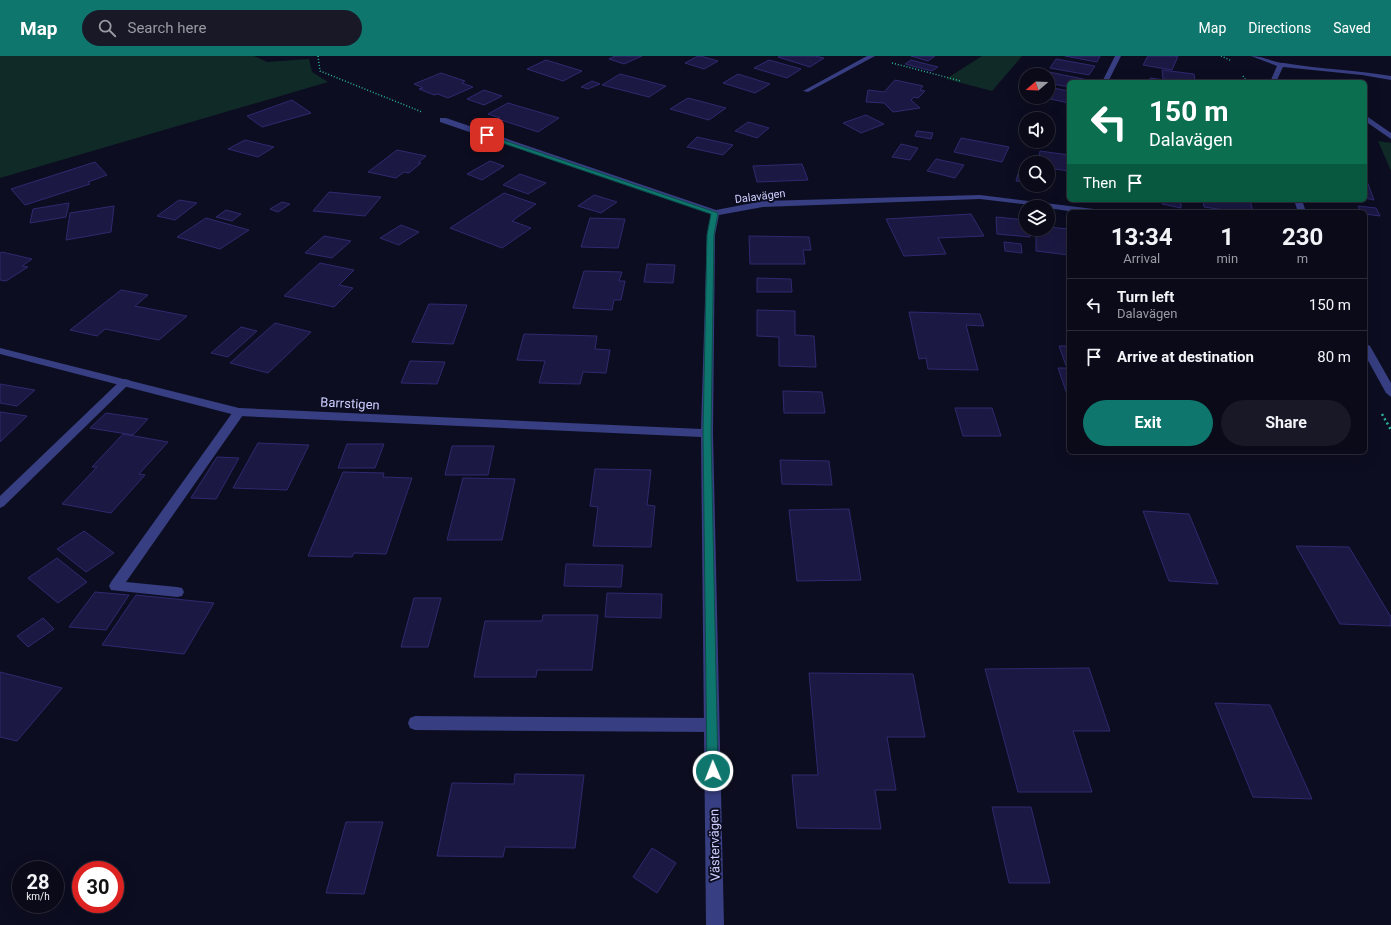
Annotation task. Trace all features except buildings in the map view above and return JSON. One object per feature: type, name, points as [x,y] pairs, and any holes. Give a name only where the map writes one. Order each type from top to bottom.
[{"type":"street","points":[[1106,80],[1118,56]]},
{"type":"street","points":[[1254,56],[1282,65],[1362,73],[1391,78]]},
{"type":"street","points":[[806,91],[872,57]]},
{"type":"street","points":[[1274,80],[1282,65]]},
{"type":"street","points":[[1367,119],[1391,137]]},
{"type":"street","name":"Dalavägen","points":[[443,120],[715,213],[763,204],[980,197],[1079,210]]},
{"type":"street","name":"Västervägen","points":[[715,213],[711,235],[707,433],[715,925]]},
{"type":"street","points":[[1367,350],[1391,393]]},
{"type":"street","name":"Barrstigen","points":[[0,351],[239,412],[707,433]]},
{"type":"street","points":[[0,503],[125,382]]},
{"type":"street","points":[[177,592],[116,586],[239,412]]},
{"type":"street","points":[[415,724],[712,725]]},
{"type":"path","points":[[318,56],[320,71],[443,120]]},
{"type":"path","points":[[872,57],[961,82]]},
{"type":"green space","points":[[0,56],[254,56],[267,62],[309,59],[312,72],[328,82],[0,178]]},
{"type":"green space","points":[[982,56],[1022,56],[992,91],[946,79]]},
{"type":"green space","points":[[1378,141],[1391,143],[1391,171]]},
{"type":"route","points":[[487,135],[715,213],[711,235],[707,433],[713,771]]}]
